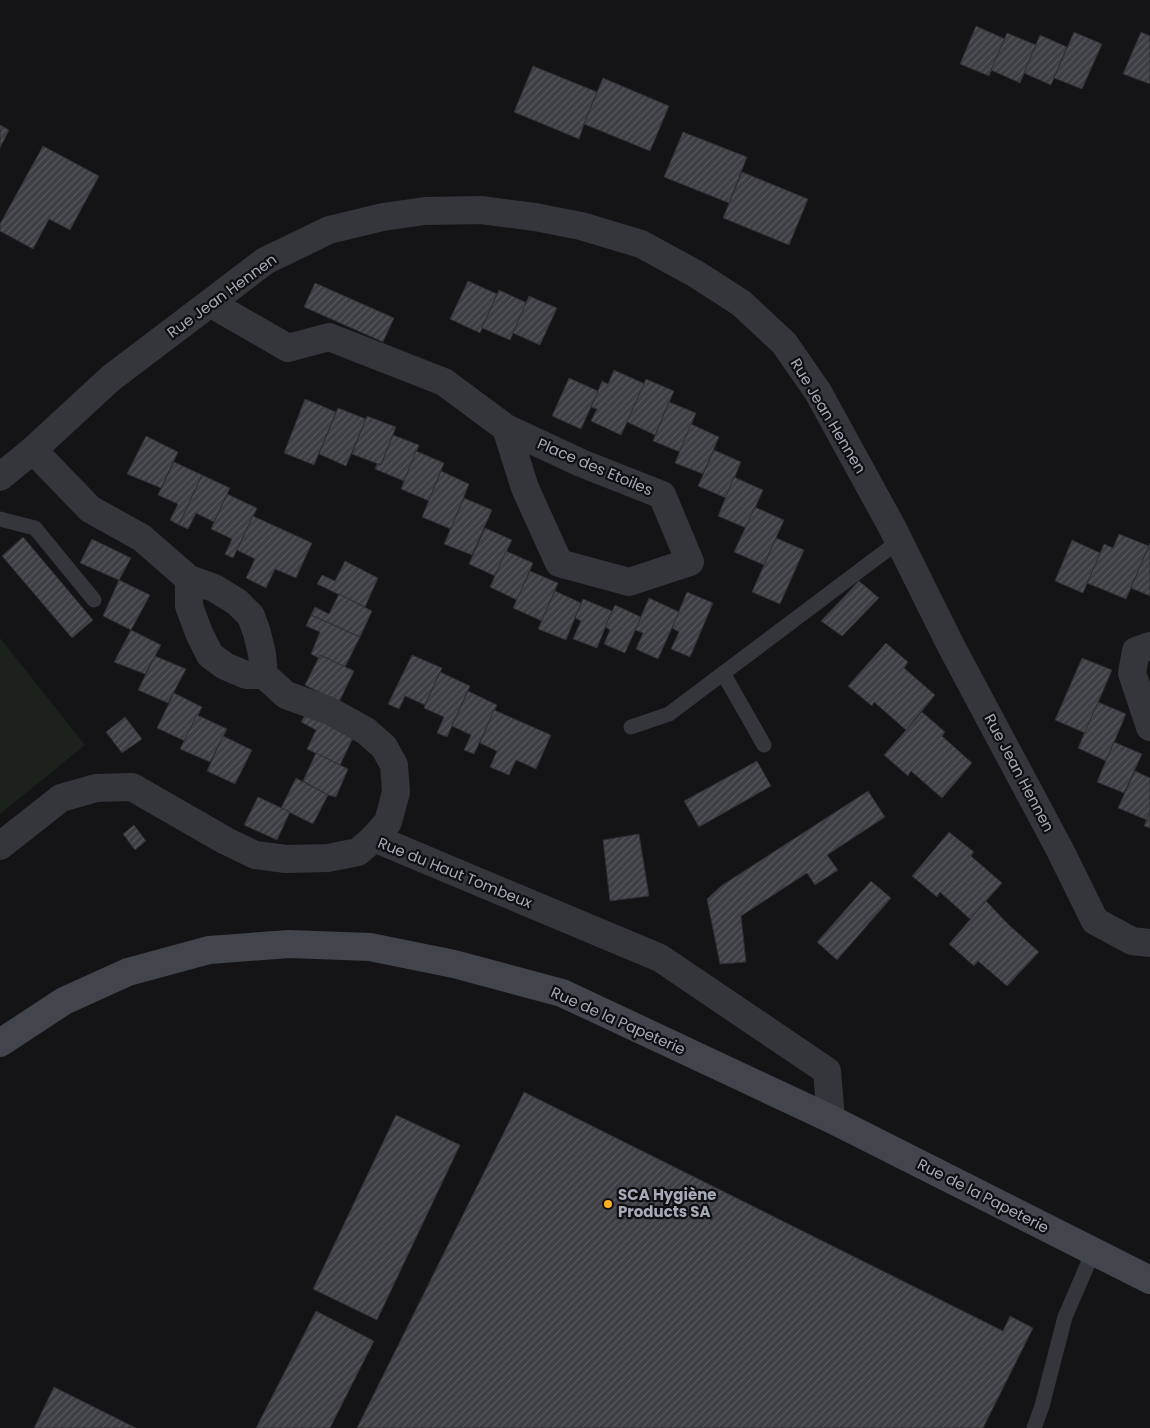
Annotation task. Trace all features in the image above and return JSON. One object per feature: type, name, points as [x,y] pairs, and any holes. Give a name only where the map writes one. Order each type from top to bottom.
[{"type":"main road","name":"Rue de la Papeterie","points":[[0,1043],[64,1001],[128,972],[209,950],[289,944],[370,947],[454,964],[562,993],[830,1119],[1150,1280]]},
{"type":"street","name":"Rue Jean Hennen","points":[[0,477],[33,450],[111,378],[210,303],[265,262],[329,230],[383,217],[425,211],[481,210],[535,217],[581,226],[641,244],[696,274],[741,303],[784,343],[818,392],[899,541],[1095,920],[1132,940],[1150,942]]},
{"type":"street","name":"Place des Etoiles","points":[[210,303],[288,348],[329,337],[444,382],[506,428],[581,463],[662,495],[690,562],[629,582],[559,563],[525,488],[506,428]]},
{"type":"street","points":[[33,450],[90,510],[142,538],[189,579],[214,588],[237,602],[251,616],[262,654],[264,674],[286,695],[330,711],[366,731],[384,746],[394,765],[396,792],[388,822],[374,838]]},
{"type":"street","points":[[189,579],[189,606],[210,655],[225,666],[246,674],[264,674]]},
{"type":"street","points":[[1150,646],[1136,651],[1132,673],[1150,727]]},
{"type":"street","name":"Rue du Haut Tombeux","points":[[0,846],[61,798],[96,788],[132,787],[226,841],[256,855],[286,859],[328,858],[358,852],[374,838],[660,958],[827,1071],[830,1119]]},
{"type":"lane","points":[[0,519],[35,528],[94,600]]},
{"type":"lane","points":[[631,727],[669,714],[899,541]]},
{"type":"lane","points":[[723,673],[764,745]]},
{"type":"lane","points":[[1034,1428],[1042,1406],[1065,1317],[1093,1252]]},
{"type":"shaded area","points":[[0,638],[85,745],[0,814]]},
{"type":"building","points":[[976,26],[1005,39],[989,76],[960,64]]},
{"type":"building","points":[[1074,32],[1102,44],[1082,89],[1054,78]]},
{"type":"building","points":[[1141,32],[1150,36],[1150,84],[1123,74]]},
{"type":"building","points":[[1007,33],[1036,45],[1020,83],[991,70]]},
{"type":"building","points":[[1040,35],[1067,47],[1051,85],[1024,73]]},
{"type":"building","points":[[533,66],[597,92],[579,139],[514,112]]},
{"type":"building","points":[[603,78],[669,106],[650,151],[584,124]]},
{"type":"building","points":[[0,125],[9,130],[0,148]]},
{"type":"building","points":[[683,132],[747,157],[729,203],[664,177]]},
{"type":"building","points":[[43,146],[99,176],[70,230],[49,219],[33,249],[0,231],[0,224]]},
{"type":"building","points":[[742,172],[808,199],[789,245],[723,218]]},
{"type":"building","points":[[468,281],[497,294],[480,333],[450,319]]},
{"type":"building","points":[[315,283],[394,318],[383,342],[304,307]]},
{"type":"building","points":[[499,290],[527,303],[510,340],[482,328]]},
{"type":"building","points":[[529,296],[557,308],[540,345],[513,333]]},
{"type":"building","points":[[614,370],[645,384],[621,435],[591,421],[597,409],[591,407],[602,381],[608,384]]},
{"type":"building","points":[[569,378],[598,391],[581,429],[552,416]]},
{"type":"building","points":[[646,379],[674,391],[655,435],[627,422]]},
{"type":"building","points":[[305,399],[336,412],[314,465],[284,453]]},
{"type":"building","points":[[669,402],[696,413],[680,452],[653,441]]},
{"type":"building","points":[[338,408],[366,419],[346,466],[319,454]]},
{"type":"building","points":[[367,416],[396,427],[381,465],[352,454]]},
{"type":"building","points":[[691,424],[719,437],[703,474],[675,463]]},
{"type":"building","points":[[393,435],[419,445],[404,481],[375,469],[377,464],[381,465]]},
{"type":"building","points":[[146,436],[178,452],[161,488],[127,474]]},
{"type":"building","points":[[714,450],[741,462],[726,498],[698,486]]},
{"type":"building","points":[[416,451],[444,463],[429,501],[401,489]]},
{"type":"building","points":[[174,462],[202,475],[179,525],[170,520],[178,504],[158,495]]},
{"type":"building","points":[[441,471],[469,484],[451,529],[422,517]]},
{"type":"building","points":[[202,475],[230,488],[214,522],[196,513],[188,529],[179,525]]},
{"type":"building","points":[[734,477],[763,490],[746,528],[718,516]]},
{"type":"building","points":[[227,494],[257,508],[233,558],[225,554],[232,539],[211,529]]},
{"type":"building","points":[[464,498],[492,510],[472,555],[444,544]]},
{"type":"building","points":[[755,507],[784,520],[764,565],[734,552]]},
{"type":"building","points":[[253,516],[312,543],[296,578],[275,569],[266,588],[246,578],[255,559],[237,550]]},
{"type":"building","points":[[485,528],[512,540],[495,576],[469,564]]},
{"type":"building","points":[[1119,534],[1149,546],[1126,599],[1087,583],[1104,544],[1113,548]]},
{"type":"building","points":[[23,537],[93,620],[72,638],[2,556]]},
{"type":"building","points":[[776,538],[804,550],[780,604],[752,592]]},
{"type":"building","points":[[92,539],[131,558],[119,580],[80,563]]},
{"type":"building","points":[[1072,540],[1100,553],[1083,593],[1055,581]]},
{"type":"building","points":[[1150,543],[1150,596],[1131,588]]},
{"type":"building","points":[[506,551],[533,563],[517,600],[490,587]]},
{"type":"building","points":[[345,561],[378,578],[365,607],[317,584],[322,575],[335,581]]},
{"type":"building","points":[[530,571],[558,583],[542,621],[513,608]]},
{"type":"building","points":[[119,580],[150,595],[131,630],[103,616]]},
{"type":"building","points":[[859,581],[879,598],[842,636],[821,621]]},
{"type":"building","points":[[555,591],[581,603],[566,640],[538,629]]},
{"type":"building","points":[[687,592],[713,603],[690,657],[671,649],[679,632],[672,628]]},
{"type":"building","points":[[339,594],[372,611],[360,637],[311,615],[315,607],[329,614]]},
{"type":"building","points":[[649,598],[679,612],[658,659],[636,649],[643,633],[635,630]]},
{"type":"building","points":[[583,599],[612,611],[597,648],[573,639],[581,621],[575,618]]},
{"type":"building","points":[[615,605],[641,617],[625,653],[604,644],[610,630],[605,627]]},
{"type":"building","points":[[311,615],[360,637],[345,667],[320,655],[319,658],[311,654],[320,632],[306,626]]},
{"type":"building","points":[[131,630],[161,645],[145,674],[114,662]]},
{"type":"building","points":[[886,643],[908,662],[904,668],[935,695],[906,730],[874,702],[872,706],[848,686]]},
{"type":"building","points":[[320,655],[354,671],[339,702],[305,685]]},
{"type":"building","points":[[412,655],[442,668],[425,705],[405,696],[399,709],[388,704]]},
{"type":"building","points":[[155,656],[186,669],[168,703],[138,690]]},
{"type":"building","points":[[1082,658],[1112,670],[1085,733],[1055,720]]},
{"type":"building","points":[[440,672],[470,686],[447,737],[437,733],[444,717],[424,708]]},
{"type":"building","points":[[468,691],[497,705],[474,754],[464,750],[471,735],[452,726]]},
{"type":"building","points":[[174,693],[202,707],[185,741],[157,728]]},
{"type":"building","points":[[1098,702],[1126,714],[1106,761],[1078,748]]},
{"type":"building","points":[[494,710],[551,735],[536,769],[516,760],[509,775],[490,767],[497,751],[480,743]]},
{"type":"building","points":[[307,712],[353,738],[340,765],[307,749],[316,730],[301,722]]},
{"type":"building","points":[[922,712],[945,732],[942,736],[972,763],[942,798],[911,771],[908,776],[884,755]]},
{"type":"building","points":[[197,715],[227,729],[210,762],[180,749]]},
{"type":"building","points":[[125,717],[142,739],[122,753],[106,732]]},
{"type":"building","points":[[223,736],[252,750],[235,784],[207,771]]},
{"type":"building","points":[[1114,742],[1142,754],[1124,793],[1097,782]]},
{"type":"building","points":[[316,753],[348,769],[336,797],[328,795],[303,781]]},
{"type":"building","points":[[757,761],[771,786],[699,827],[684,801]]},
{"type":"building","points":[[1135,771],[1150,778],[1150,812],[1147,820],[1118,808]]},
{"type":"building","points":[[296,778],[328,795],[313,824],[281,808]]},
{"type":"building","points":[[868,791],[885,817],[827,855],[838,870],[815,885],[807,873],[741,916],[746,962],[720,964],[707,899],[721,886]]},
{"type":"building","points":[[258,797],[290,812],[277,840],[244,825]]},
{"type":"building","points":[[1150,812],[1150,828],[1144,826]]},
{"type":"building","points":[[134,825],[146,841],[135,850],[123,834]]},
{"type":"building","points":[[949,832],[974,852],[971,856],[1002,883],[970,919],[940,892],[937,897],[912,876]]},
{"type":"building","points":[[639,834],[649,896],[610,901],[603,840]]},
{"type":"building","points":[[871,881],[891,898],[837,960],[817,942]]},
{"type":"building","points":[[986,901],[1039,952],[1007,986],[978,961],[974,966],[949,944]]},
{"type":"building","name":"SCA Hygiène Products SA","points":[[524,1092],[1003,1331],[1010,1316],[1033,1328],[983,1428],[357,1428]]},
{"type":"building","points":[[396,1115],[460,1145],[377,1320],[313,1289]]},
{"type":"building","points":[[316,1311],[374,1341],[330,1428],[256,1428]]},
{"type":"building","points":[[54,1387],[136,1428],[34,1428]]},
{"type":"place","name":"SCA Hygiène Products SA","points":[[608,1204]]}]
